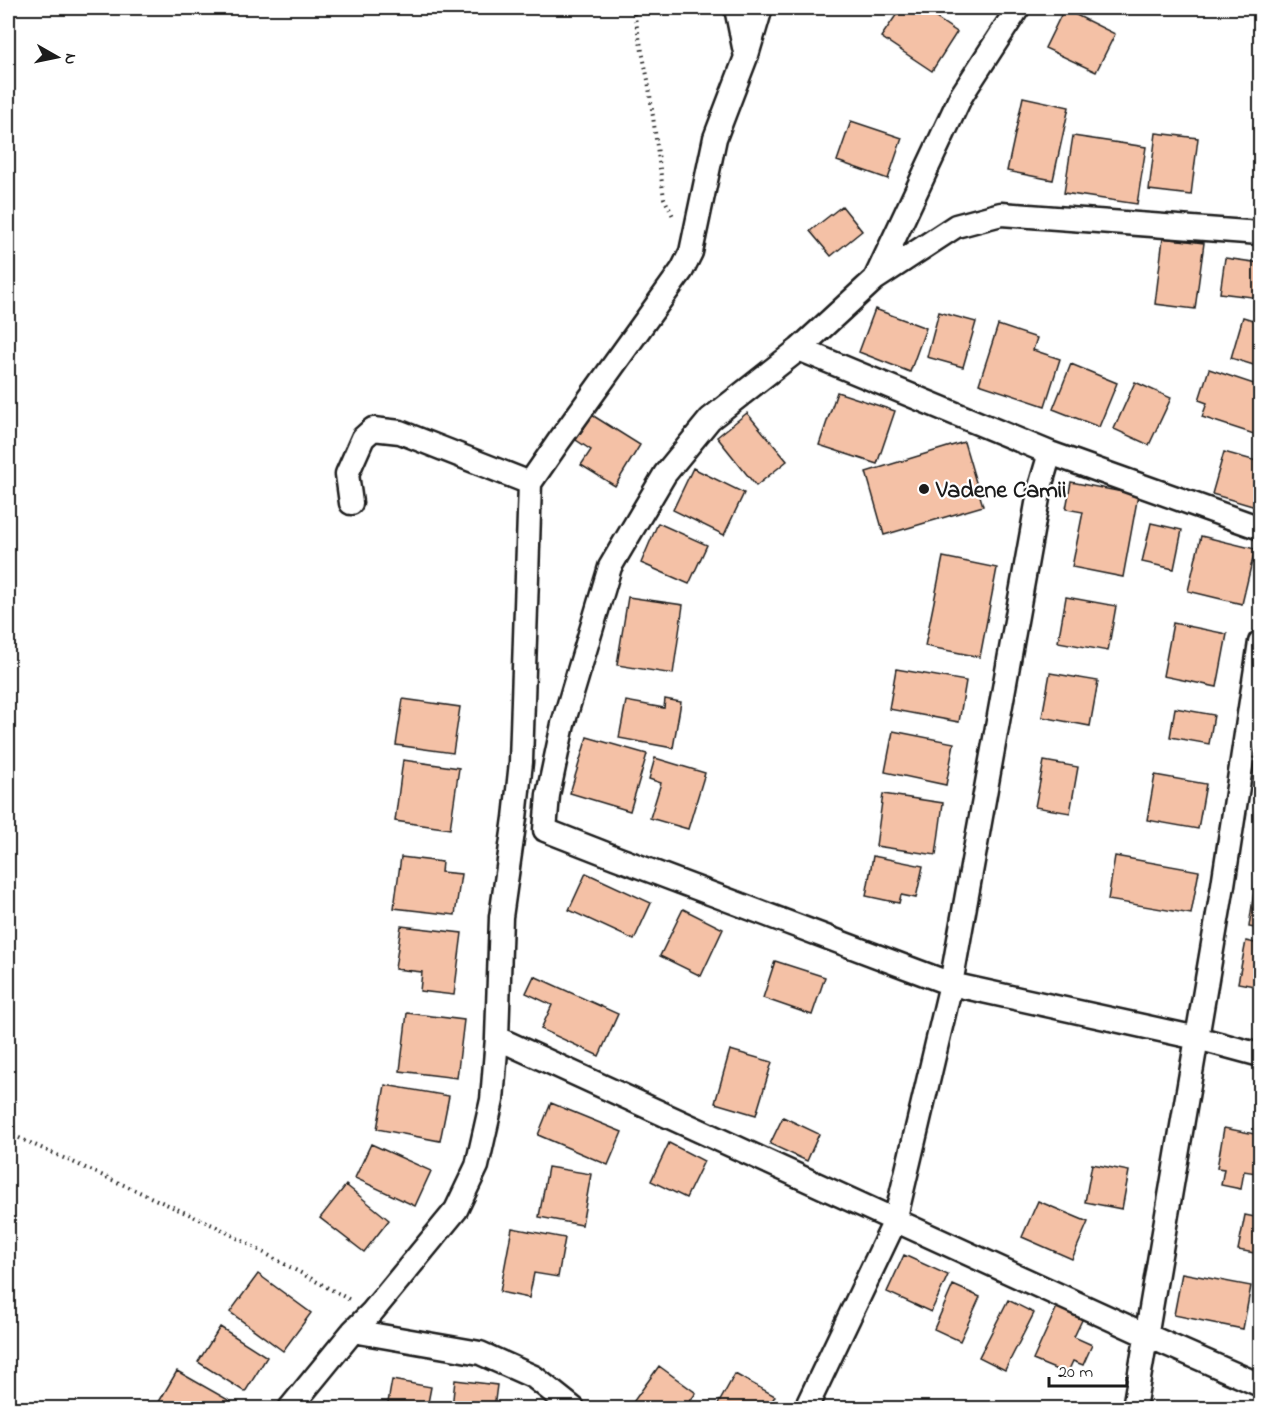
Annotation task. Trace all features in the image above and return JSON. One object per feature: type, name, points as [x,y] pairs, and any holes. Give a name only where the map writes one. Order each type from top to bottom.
[{"type":"street","points":[[736,8],[746,57]]},
{"type":"street","points":[[290,1408],[456,1210],[477,1166],[492,1101],[497,1038],[501,917],[521,762],[530,483],[681,270],[691,252],[715,138],[762,8]]},
{"type":"street","points":[[875,279],[961,96],[1018,8]]},
{"type":"street","points":[[545,830],[548,795],[563,724],[610,567],[665,474],[710,419],[799,349],[875,279],[956,226],[1001,214],[1260,233]]},
{"type":"street","points":[[799,349],[1050,453],[1260,528]]},
{"type":"street","points":[[351,503],[347,474],[363,438],[373,429],[400,432],[530,483]]},
{"type":"street","points":[[807,1408],[895,1221],[951,984],[1040,487],[1050,453]]},
{"type":"street","points":[[1134,1408],[1223,885],[1260,642]]},
{"type":"street","points":[[514,825],[545,830],[951,984],[1197,1038],[1260,1055]]},
{"type":"street","points":[[497,1038],[895,1221],[1260,1385]]},
{"type":"street","points":[[353,1331],[480,1353],[534,1377],[573,1408]]},
{"type":"path","points":[[633,8],[648,80],[664,198],[691,252]]},
{"type":"path","points":[[8,1133],[217,1227],[372,1312]]},
{"type":"building","points":[[901,8],[921,8],[957,32],[932,71],[881,37]]},
{"type":"building","points":[[1064,9],[1115,34],[1096,72],[1045,48]]},
{"type":"building","points":[[1023,97],[1069,107],[1053,180],[1007,171]]},
{"type":"building","points":[[851,121],[902,138],[888,179],[837,161]]},
{"type":"building","points":[[1156,133],[1198,138],[1191,195],[1149,190]]},
{"type":"building","points":[[1073,136],[1146,147],[1137,204],[1064,193]]},
{"type":"building","points":[[842,206],[862,231],[831,256],[810,231]]},
{"type":"building","points":[[1163,238],[1204,243],[1195,309],[1155,304]]},
{"type":"building","points":[[1225,258],[1260,263],[1260,298],[1220,293]]},
{"type":"building","points":[[875,309],[926,328],[910,372],[859,352]]},
{"type":"building","points":[[939,312],[976,322],[963,367],[927,357]]},
{"type":"building","points":[[1243,317],[1260,322],[1260,367],[1231,358]]},
{"type":"building","points":[[998,325],[1037,338],[1033,350],[1060,359],[1045,406],[979,384]]},
{"type":"building","points":[[1071,364],[1117,383],[1099,427],[1053,409]]},
{"type":"building","points":[[1209,369],[1260,386],[1260,436],[1202,417],[1207,403],[1199,400]]},
{"type":"building","points":[[1135,382],[1171,398],[1149,445],[1114,429]]},
{"type":"building","points":[[837,392],[895,411],[877,464],[819,445]]},
{"type":"building","points":[[747,413],[787,461],[756,486],[717,437]]},
{"type":"building","points":[[592,415],[640,445],[615,486],[581,465],[591,450],[576,440]]},
{"type":"building","name":"Vadene Camii","points":[[964,442],[983,506],[884,535],[866,472]]},
{"type":"building","points":[[1224,452],[1260,462],[1259,508],[1212,494]]},
{"type":"building","points":[[693,468],[744,493],[724,535],[673,510]]},
{"type":"building","points":[[1071,482],[1138,495],[1123,577],[1072,567],[1083,512],[1066,509]]},
{"type":"building","points":[[658,523],[707,545],[689,584],[641,563]]},
{"type":"building","points":[[1151,523],[1182,530],[1174,569],[1142,562]]},
{"type":"building","points":[[1201,536],[1255,549],[1242,604],[1188,591]]},
{"type":"building","points":[[943,557],[997,568],[980,657],[925,646]]},
{"type":"building","points":[[628,597],[683,605],[673,674],[617,665]]},
{"type":"building","points":[[1066,597],[1116,606],[1108,651],[1058,642]]},
{"type":"building","points":[[1173,623],[1227,634],[1217,687],[1163,676]]},
{"type":"building","points":[[896,669],[966,681],[959,722],[889,709]]},
{"type":"building","points":[[1050,673],[1098,681],[1090,726],[1042,717]]},
{"type":"building","points":[[403,699],[460,707],[453,753],[396,745]]},
{"type":"building","points":[[665,699],[681,702],[673,748],[619,738],[626,701],[664,708]]},
{"type":"building","points":[[1175,708],[1214,715],[1209,744],[1170,737]]},
{"type":"building","points":[[893,731],[954,743],[946,785],[885,772]]},
{"type":"building","points":[[587,737],[647,754],[630,811],[570,793]]},
{"type":"building","points":[[655,758],[705,773],[688,829],[650,818],[661,783],[649,779]]},
{"type":"building","points":[[403,760],[459,768],[450,829],[395,821]]},
{"type":"building","points":[[1044,761],[1078,767],[1070,813],[1035,807]]},
{"type":"building","points":[[1155,775],[1206,784],[1198,829],[1147,820]]},
{"type":"building","points":[[883,794],[943,803],[936,855],[876,846]]},
{"type":"building","points":[[873,856],[923,866],[916,898],[901,895],[899,903],[866,896]]},
{"type":"building","points":[[1115,856],[1199,871],[1191,914],[1108,900]]},
{"type":"building","points":[[401,857],[442,862],[441,872],[461,874],[455,915],[394,908]]},
{"type":"building","points":[[1257,870],[1260,870],[1260,929],[1249,927]]},
{"type":"building","points":[[586,873],[651,903],[634,940],[569,910]]},
{"type":"building","points":[[683,909],[723,929],[701,976],[660,956]]},
{"type":"building","points":[[401,926],[462,933],[454,995],[420,991],[422,972],[395,969]]},
{"type":"building","points":[[1246,941],[1260,944],[1260,987],[1238,983]]},
{"type":"building","points":[[775,961],[825,977],[812,1015],[763,998]]},
{"type":"building","points":[[534,976],[618,1014],[599,1056],[541,1029],[552,1005],[526,993]]},
{"type":"building","points":[[407,1013],[464,1020],[457,1078],[400,1071]]},
{"type":"building","points":[[730,1050],[772,1062],[756,1115],[715,1103]]},
{"type":"building","points":[[385,1085],[449,1096],[440,1141],[377,1129]]},
{"type":"building","points":[[551,1103],[622,1132],[608,1165],[538,1135]]},
{"type":"building","points":[[783,1117],[819,1134],[807,1161],[770,1144]]},
{"type":"building","points":[[1224,1128],[1260,1135],[1256,1173],[1244,1171],[1241,1189],[1221,1185],[1224,1169],[1217,1168]]},
{"type":"building","points":[[669,1143],[704,1161],[686,1198],[651,1181]]},
{"type":"building","points":[[371,1144],[431,1171],[415,1206],[355,1178]]},
{"type":"building","points":[[1092,1164],[1129,1171],[1122,1209],[1085,1202]]},
{"type":"building","points":[[548,1167],[591,1174],[582,1225],[539,1217]]},
{"type":"building","points":[[346,1185],[389,1220],[364,1252],[320,1218]]},
{"type":"building","points":[[1038,1201],[1088,1222],[1072,1259],[1022,1237]]},
{"type":"building","points":[[1245,1215],[1260,1218],[1260,1254],[1238,1250]]},
{"type":"building","points":[[512,1228],[565,1238],[558,1277],[534,1273],[529,1298],[500,1292]]},
{"type":"building","points":[[904,1255],[948,1275],[931,1312],[887,1292]]},
{"type":"building","points":[[1182,1273],[1251,1286],[1243,1329],[1174,1315]]},
{"type":"building","points":[[258,1274],[311,1313],[283,1351],[230,1312]]},
{"type":"building","points":[[953,1285],[980,1297],[960,1341],[934,1329]]},
{"type":"building","points":[[1008,1300],[1034,1313],[1005,1370],[979,1357]]},
{"type":"building","points":[[1057,1307],[1083,1318],[1074,1337],[1092,1345],[1083,1365],[1073,1361],[1067,1374],[1033,1360]]},
{"type":"building","points":[[220,1327],[267,1357],[245,1392],[198,1362]]},
{"type":"building","points":[[659,1366],[696,1393],[685,1408],[636,1408],[631,1405]]},
{"type":"building","points":[[177,1371],[230,1401],[226,1408],[156,1407]]},
{"type":"building","points":[[735,1374],[775,1396],[768,1408],[716,1408]]},
{"type":"building","points":[[392,1380],[431,1387],[427,1408],[387,1408]]},
{"type":"building","points":[[455,1380],[497,1385],[494,1408],[452,1408]]},
{"type":"place","name":"Vadene Camii","points":[[924,489]]}]
